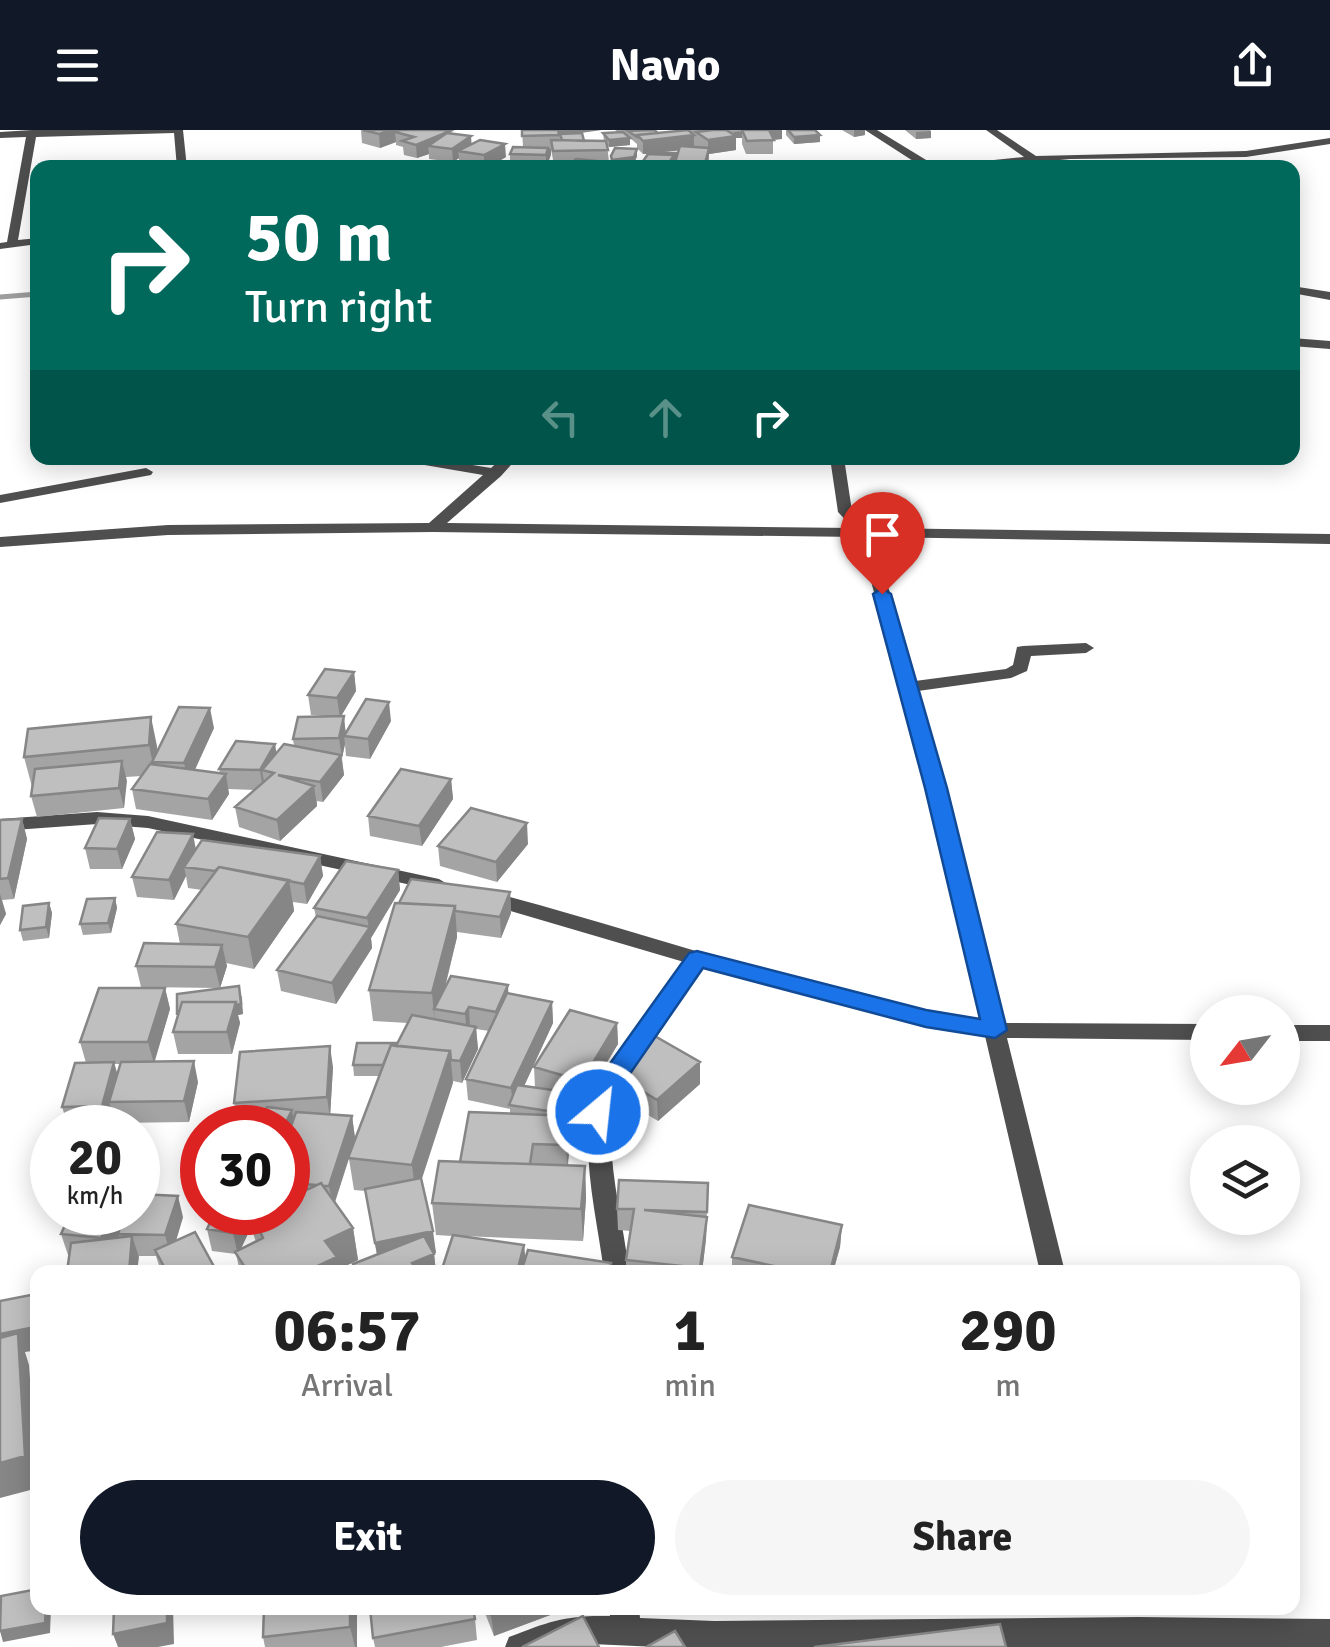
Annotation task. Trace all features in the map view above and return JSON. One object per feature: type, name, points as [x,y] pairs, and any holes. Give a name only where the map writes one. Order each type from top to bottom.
[{"type":"street","points":[[0,135],[178,130],[181,160]]},
{"type":"street","points":[[870,130],[919,160]]},
{"type":"street","points":[[991,130],[1032,159]]},
{"type":"street","points":[[6,245],[32,134]]},
{"type":"street","points":[[1022,160],[1246,154],[1330,141]]},
{"type":"street","points":[[1300,290],[1330,296]]},
{"type":"street","points":[[1300,342],[1330,344]]},
{"type":"street","points":[[451,465],[496,472]]},
{"type":"street","points":[[433,527],[503,465]]},
{"type":"street","points":[[838,465],[845,512],[865,532],[908,687],[1051,1265]]},
{"type":"street","points":[[0,500],[146,472]]},
{"type":"street","points":[[0,542],[168,530],[433,527],[1330,539]]},
{"type":"street","points":[[908,687],[1011,672],[1022,667],[1023,651],[1086,648]]},
{"type":"street","points":[[0,825],[98,818],[148,822],[461,891],[926,1018],[995,1030],[1190,1032]]},
{"type":"street","points":[[615,1265],[596,1140],[598,1112],[606,1090],[697,958]]},
{"type":"street","points":[[1300,1032],[1330,1033]]},
{"type":"street","points":[[520,1647],[570,1629],[626,1619],[716,1641],[1135,1619],[1330,1633]]},
{"type":"building","points":[[522,130],[558,130],[559,135],[522,136]]},
{"type":"building","points":[[688,130],[694,135],[643,141],[637,135]]},
{"type":"building","points":[[726,130],[736,136],[708,140],[696,132]]},
{"type":"building","points":[[742,130],[769,130],[774,140],[747,141]]},
{"type":"building","points":[[788,130],[815,130],[820,135],[794,137]]},
{"type":"building","points":[[450,131],[416,145],[402,141],[414,137],[395,132]]},
{"type":"building","points":[[628,131],[658,133],[637,137]]},
{"type":"building","points":[[623,132],[630,138],[609,140],[603,133]]},
{"type":"building","points":[[447,133],[471,136],[452,149],[428,146]]},
{"type":"building","points":[[582,133],[584,141],[562,140],[560,134]]},
{"type":"building","points":[[480,140],[505,144],[484,155],[458,151]]},
{"type":"building","points":[[551,140],[606,141],[608,150],[553,151]]},
{"type":"building","points":[[680,146],[709,148],[706,160],[676,160]]},
{"type":"building","points":[[513,147],[548,148],[546,155],[510,154]]},
{"type":"building","points":[[615,148],[637,149],[634,157],[612,160]]},
{"type":"building","points":[[648,154],[674,155],[671,160],[644,160]]},
{"type":"building","points":[[325,669],[354,672],[337,698],[308,695]]},
{"type":"building","points":[[366,699],[389,702],[368,739],[344,736]]},
{"type":"building","points":[[179,707],[210,708],[184,763],[152,762]]},
{"type":"building","points":[[344,716],[339,738],[293,739],[298,717]]},
{"type":"building","points":[[151,717],[149,745],[24,757],[28,729]]},
{"type":"building","points":[[236,741],[275,744],[260,770],[219,769]]},
{"type":"building","points":[[284,744],[341,755],[320,782],[278,775],[314,786],[277,820],[235,807],[274,773],[262,770]]},
{"type":"building","points":[[122,761],[119,788],[31,796],[35,769]]},
{"type":"building","points":[[150,764],[226,774],[208,799],[132,789]]},
{"type":"building","points":[[401,769],[451,779],[419,826],[368,816]]},
{"type":"building","points":[[471,808],[527,823],[496,862],[438,846]]},
{"type":"building","points":[[99,818],[130,819],[117,849],[85,848]]},
{"type":"building","points":[[22,819],[8,878],[0,879],[0,820]]},
{"type":"building","points":[[157,832],[193,834],[169,880],[132,877]]},
{"type":"building","points":[[202,840],[320,856],[304,884],[219,867],[215,871],[184,867]]},
{"type":"building","points":[[346,861],[398,870],[367,918],[314,908]]},
{"type":"building","points":[[219,867],[289,880],[248,937],[176,924]]},
{"type":"building","points":[[411,879],[510,892],[500,917],[455,911],[455,906],[399,903]]},
{"type":"building","points":[[115,898],[108,923],[80,924],[87,899]]},
{"type":"building","points":[[49,903],[46,927],[20,930],[23,906]]},
{"type":"building","points":[[395,903],[455,906],[432,993],[369,990]]},
{"type":"building","points":[[317,916],[370,927],[332,983],[277,970]]},
{"type":"building","points":[[144,943],[222,945],[215,967],[136,966]]},
{"type":"building","points":[[451,976],[508,985],[496,1012],[469,1007],[465,1014],[434,1009]]},
{"type":"building","points":[[239,986],[241,1004],[182,1002],[177,1013],[177,994]]},
{"type":"building","points":[[99,988],[165,988],[148,1042],[80,1042]]},
{"type":"building","points":[[507,993],[552,1002],[511,1088],[466,1079]]},
{"type":"building","points":[[182,1002],[236,1002],[227,1032],[173,1032]]},
{"type":"building","points":[[570,1010],[617,1023],[582,1081],[534,1067]]},
{"type":"building","points":[[412,1015],[476,1027],[460,1061],[451,1060],[450,1051],[396,1046]]},
{"type":"building","points":[[653,1035],[700,1062],[657,1100],[610,1071]]},
{"type":"building","points":[[357,1043],[397,1043],[391,1045],[383,1065],[353,1065]]},
{"type":"building","points":[[391,1045],[450,1051],[412,1165],[348,1158]]},
{"type":"building","points":[[330,1046],[327,1097],[234,1103],[240,1052]]},
{"type":"building","points":[[194,1061],[184,1101],[109,1102],[121,1062]]},
{"type":"building","points":[[114,1062],[102,1105],[63,1105],[75,1063]]},
{"type":"building","points":[[517,1085],[581,1094],[574,1115],[509,1105]]},
{"type":"building","points":[[469,1112],[570,1116],[566,1145],[533,1144],[530,1164],[460,1162]]},
{"type":"building","points":[[310,1113],[352,1116],[329,1186],[310,1185]]},
{"type":"building","points":[[439,1161],[585,1166],[581,1209],[432,1203]]},
{"type":"building","points":[[421,1178],[433,1231],[375,1243],[365,1189]]},
{"type":"building","points":[[619,1180],[708,1183],[707,1212],[644,1210],[707,1217],[700,1265],[626,1260],[634,1209],[617,1209]]},
{"type":"building","points":[[321,1183],[353,1228],[325,1241],[337,1257],[320,1265],[243,1265],[235,1252],[263,1238],[262,1235],[310,1235],[310,1188]]},
{"type":"building","points":[[160,1195],[178,1196],[165,1235],[160,1235]]},
{"type":"building","points":[[749,1205],[842,1225],[832,1265],[769,1265],[732,1257]]},
{"type":"building","points":[[197,1235],[213,1265],[163,1265],[155,1250]]},
{"type":"building","points":[[453,1235],[524,1245],[519,1265],[443,1265]]},
{"type":"building","points":[[132,1236],[130,1265],[68,1265],[71,1243]]},
{"type":"building","points":[[424,1236],[434,1254],[413,1265],[353,1264]]},
{"type":"building","points":[[528,1250],[611,1263],[610,1265],[523,1265]]},
{"type":"building","points":[[30,1295],[30,1328],[0,1334],[0,1301]]},
{"type":"building","points":[[18,1333],[25,1456],[0,1463],[0,1338]]},
{"type":"building","points":[[30,1591],[30,1615],[46,1615],[45,1623],[0,1631],[1,1596]]},
{"type":"building","points":[[114,1615],[167,1615],[167,1623],[113,1634]]},
{"type":"building","points":[[264,1615],[350,1615],[350,1627],[263,1637]]},
{"type":"building","points":[[371,1615],[474,1615],[475,1619],[373,1638]]},
{"type":"building","points":[[583,1616],[599,1647],[522,1647]]},
{"type":"building","points":[[1000,1624],[1006,1647],[814,1647]]},
{"type":"building","points":[[675,1631],[685,1647],[646,1647]]},
{"type":"waterway","points":[[0,297],[30,295]]},
{"type":"route","points":[[598,1112],[606,1090],[697,958],[752,976],[926,1018],[995,1030],[936,788],[882,594]]}]
